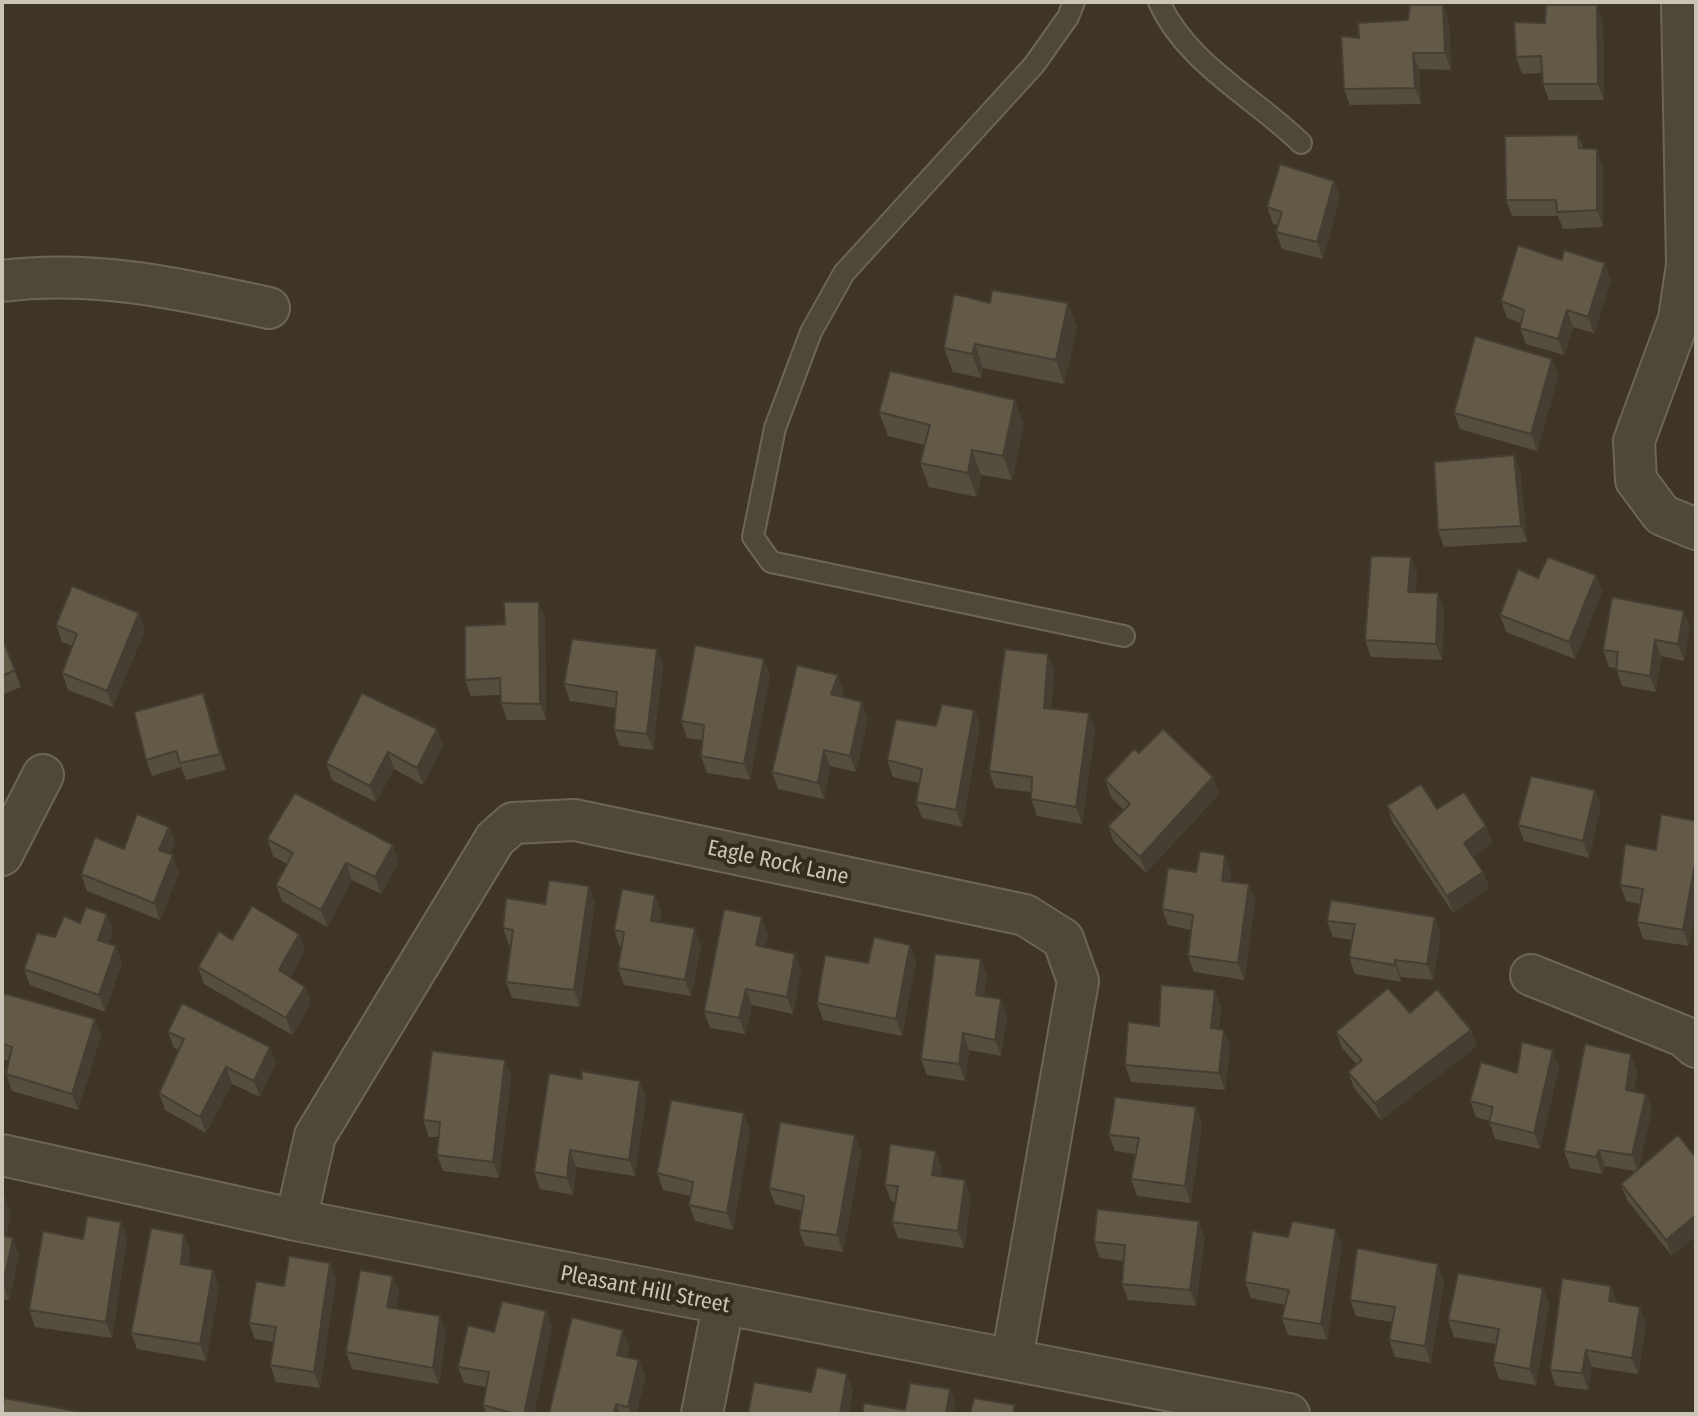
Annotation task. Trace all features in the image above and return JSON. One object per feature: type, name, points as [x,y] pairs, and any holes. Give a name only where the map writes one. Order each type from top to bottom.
[{"type":"street","points":[[1682,2],[1687,265],[1679,319],[1634,441],[1636,480],[1662,515],[1696,529]]},
{"type":"street","points":[[2,281],[53,277],[107,279],[170,287],[269,308]]},
{"type":"street","points":[[2,855],[43,775]]},
{"type":"street","name":"Eagle Rock Lane","points":[[296,1220],[315,1136],[495,839],[513,823],[575,820],[1025,915],[1063,939],[1078,981],[1012,1359]]},
{"type":"street","points":[[1531,975],[1683,1036],[1696,1047]]},
{"type":"street","name":"Pleasant Hill Street","points":[[2,1155],[296,1220],[723,1306],[1289,1414]]},
{"type":"street","points":[[702,1414],[723,1306]]},
{"type":"lane","points":[[1074,2],[1068,17],[1034,65],[844,273],[811,332],[775,428],[753,537],[771,562],[1124,636]]},
{"type":"lane","points":[[1159,2],[1188,49],[1272,115],[1301,143]]},
{"type":"building","points":[[1410,5],[1443,5],[1445,53],[1413,53],[1415,88],[1344,89],[1341,36],[1359,38],[1358,23],[1408,20]]},
{"type":"building","points":[[1546,5],[1597,5],[1598,84],[1543,84],[1541,56],[1516,57],[1514,22],[1545,23]]},
{"type":"building","points":[[1578,135],[1579,148],[1597,149],[1597,210],[1557,212],[1556,200],[1506,200],[1505,136]]},
{"type":"building","points":[[1280,164],[1334,181],[1317,242],[1276,232],[1282,212],[1267,207]]},
{"type":"building","points":[[1518,245],[1562,260],[1564,250],[1605,263],[1588,317],[1567,310],[1558,339],[1520,328],[1524,310],[1501,301]]},
{"type":"building","points":[[992,290],[1068,303],[1056,360],[975,344],[972,354],[944,348],[954,294],[990,303]]},
{"type":"building","points":[[1475,336],[1552,359],[1531,434],[1454,413]]},
{"type":"building","points":[[890,371],[1015,400],[1003,456],[972,450],[968,473],[920,463],[930,425],[879,412]]},
{"type":"building","points":[[1514,455],[1521,526],[1438,530],[1434,462]]},
{"type":"building","points":[[1371,556],[1411,557],[1408,592],[1438,593],[1436,644],[1365,640]]},
{"type":"building","points":[[1548,557],[1596,575],[1569,642],[1500,615],[1518,569],[1538,578]]},
{"type":"building","points":[[72,586],[139,613],[107,691],[62,673],[77,634],[56,625]]},
{"type":"building","points":[[1612,597],[1684,611],[1678,644],[1655,640],[1650,676],[1616,670],[1618,652],[1603,650]]},
{"type":"building","points":[[504,602],[539,602],[540,704],[501,703],[500,678],[465,680],[465,626],[505,624]]},
{"type":"building","points":[[2,638],[15,670],[2,676]]},
{"type":"building","points":[[572,639],[657,649],[647,734],[614,730],[617,692],[564,684]]},
{"type":"building","points":[[695,645],[764,659],[744,764],[701,756],[704,725],[681,721]]},
{"type":"building","points":[[1005,649],[1048,654],[1044,708],[1089,713],[1076,807],[1031,799],[1032,777],[989,771]]},
{"type":"building","points":[[797,665],[838,675],[831,694],[862,702],[850,756],[824,750],[818,783],[772,772]]},
{"type":"building","points":[[203,693],[220,754],[180,763],[176,751],[146,760],[134,712]]},
{"type":"building","points":[[362,693],[437,729],[417,768],[388,752],[370,786],[326,763]]},
{"type":"building","points":[[942,704],[974,710],[956,810],[916,802],[922,769],[887,760],[896,719],[936,726]]},
{"type":"building","points":[[1163,729],[1213,777],[1140,857],[1108,826],[1130,804],[1105,780],[1134,749],[1139,753]]},
{"type":"building","points":[[1531,776],[1595,790],[1583,841],[1518,825]]},
{"type":"building","points":[[1421,784],[1437,809],[1464,792],[1486,826],[1464,843],[1483,872],[1447,896],[1387,806]]},
{"type":"building","points":[[295,793],[393,845],[375,877],[346,863],[321,910],[276,885],[293,853],[267,839]]},
{"type":"building","points":[[137,814],[169,827],[159,850],[173,855],[154,903],[81,874],[95,837],[124,849]]},
{"type":"building","points":[[1661,814],[1696,821],[1696,858],[1683,930],[1637,922],[1643,889],[1620,885],[1625,844],[1656,850]]},
{"type":"building","points":[[1200,851],[1225,855],[1222,881],[1249,884],[1238,963],[1188,956],[1193,915],[1162,909],[1168,868],[1196,872]]},
{"type":"building","points":[[549,880],[589,886],[574,990],[506,982],[513,930],[503,928],[506,898],[545,904]]},
{"type":"building","points":[[622,889],[655,895],[651,921],[695,928],[685,980],[618,968],[624,932],[614,930]]},
{"type":"building","points":[[1331,900],[1435,917],[1427,964],[1395,960],[1395,965],[1349,957],[1355,924],[1327,921]]},
{"type":"building","points":[[252,906],[299,934],[279,970],[305,987],[286,1018],[198,967],[219,931],[232,940]]},
{"type":"building","points":[[86,907],[107,914],[98,940],[116,946],[99,995],[24,969],[37,933],[55,937],[64,916],[80,923]]},
{"type":"building","points":[[724,909],[762,917],[756,945],[795,954],[787,997],[746,989],[739,1018],[704,1011]]},
{"type":"building","points":[[874,937],[910,945],[896,1019],[817,1003],[825,955],[868,963]]},
{"type":"building","points":[[935,954],[981,959],[976,995],[1001,999],[995,1040],[963,1033],[959,1064],[921,1059]]},
{"type":"building","points":[[1161,985],[1215,990],[1211,1028],[1224,1030],[1219,1073],[1125,1065],[1128,1022],[1159,1026]]},
{"type":"building","points":[[1388,988],[1410,1013],[1437,989],[1471,1030],[1375,1103],[1348,1072],[1362,1060],[1336,1032]]},
{"type":"building","points":[[3,993],[95,1019],[72,1094],[6,1074],[12,1047],[2,1044]]},
{"type":"building","points":[[182,1003],[270,1047],[254,1081],[226,1067],[200,1117],[159,1093],[184,1039],[168,1032]]},
{"type":"building","points":[[1522,1042],[1553,1050],[1534,1133],[1489,1122],[1493,1107],[1470,1101],[1481,1062],[1517,1073]]},
{"type":"building","points":[[1585,1044],[1631,1054],[1626,1090],[1646,1094],[1632,1155],[1599,1150],[1596,1157],[1564,1151]]},
{"type":"building","points":[[432,1051],[505,1060],[493,1162],[437,1155],[440,1122],[423,1120]]},
{"type":"building","points":[[581,1071],[640,1081],[629,1160],[570,1150],[567,1178],[534,1172],[549,1073],[582,1079]]},
{"type":"building","points":[[1115,1097],[1196,1107],[1185,1186],[1131,1179],[1139,1138],[1109,1135]]},
{"type":"building","points":[[671,1100],[744,1113],[727,1213],[689,1205],[693,1182],[657,1173]]},
{"type":"building","points":[[780,1122],[855,1135],[837,1235],[799,1230],[804,1196],[769,1188]]},
{"type":"building","points":[[1678,1135],[1696,1158],[1696,1215],[1666,1240],[1621,1184]]},
{"type":"building","points":[[890,1144],[936,1151],[932,1175],[965,1180],[958,1231],[892,1222],[898,1186],[885,1185]]},
{"type":"building","points":[[1097,1209],[1199,1221],[1190,1290],[1122,1284],[1125,1245],[1094,1242]]},
{"type":"building","points":[[87,1216],[121,1222],[106,1322],[29,1310],[43,1231],[83,1239]]},
{"type":"building","points":[[1292,1221],[1336,1229],[1321,1324],[1282,1318],[1289,1290],[1245,1282],[1252,1231],[1288,1237]]},
{"type":"building","points":[[151,1228],[184,1234],[181,1264],[213,1270],[200,1344],[131,1333]]},
{"type":"building","points":[[2,1235],[13,1238],[3,1284],[2,1284]]},
{"type":"building","points":[[1357,1248],[1438,1264],[1425,1346],[1389,1340],[1395,1307],[1350,1300]]},
{"type":"building","points":[[289,1256],[330,1263],[314,1372],[270,1365],[276,1327],[249,1323],[256,1281],[284,1286]]},
{"type":"building","points":[[360,1270],[393,1276],[387,1307],[440,1316],[433,1368],[346,1352]]},
{"type":"building","points":[[1458,1273],[1543,1288],[1530,1369],[1493,1362],[1499,1329],[1448,1320]]},
{"type":"building","points":[[1562,1278],[1611,1286],[1609,1301],[1640,1307],[1632,1358],[1586,1350],[1582,1373],[1550,1370]]},
{"type":"building","points":[[502,1301],[546,1311],[524,1414],[483,1405],[489,1372],[458,1367],[468,1325],[494,1332]]},
{"type":"building","points":[[572,1317],[623,1330],[617,1355],[639,1360],[628,1407],[616,1404],[614,1414],[549,1413]]},
{"type":"building","points":[[817,1367],[847,1374],[840,1414],[748,1414],[754,1382],[811,1392]]},
{"type":"building","points":[[910,1383],[950,1389],[946,1414],[862,1414],[864,1403],[905,1410]]},
{"type":"building","points":[[4,1398],[92,1414],[2,1414]]},
{"type":"building","points":[[974,1398],[1015,1405],[1013,1414],[970,1414]]}]
